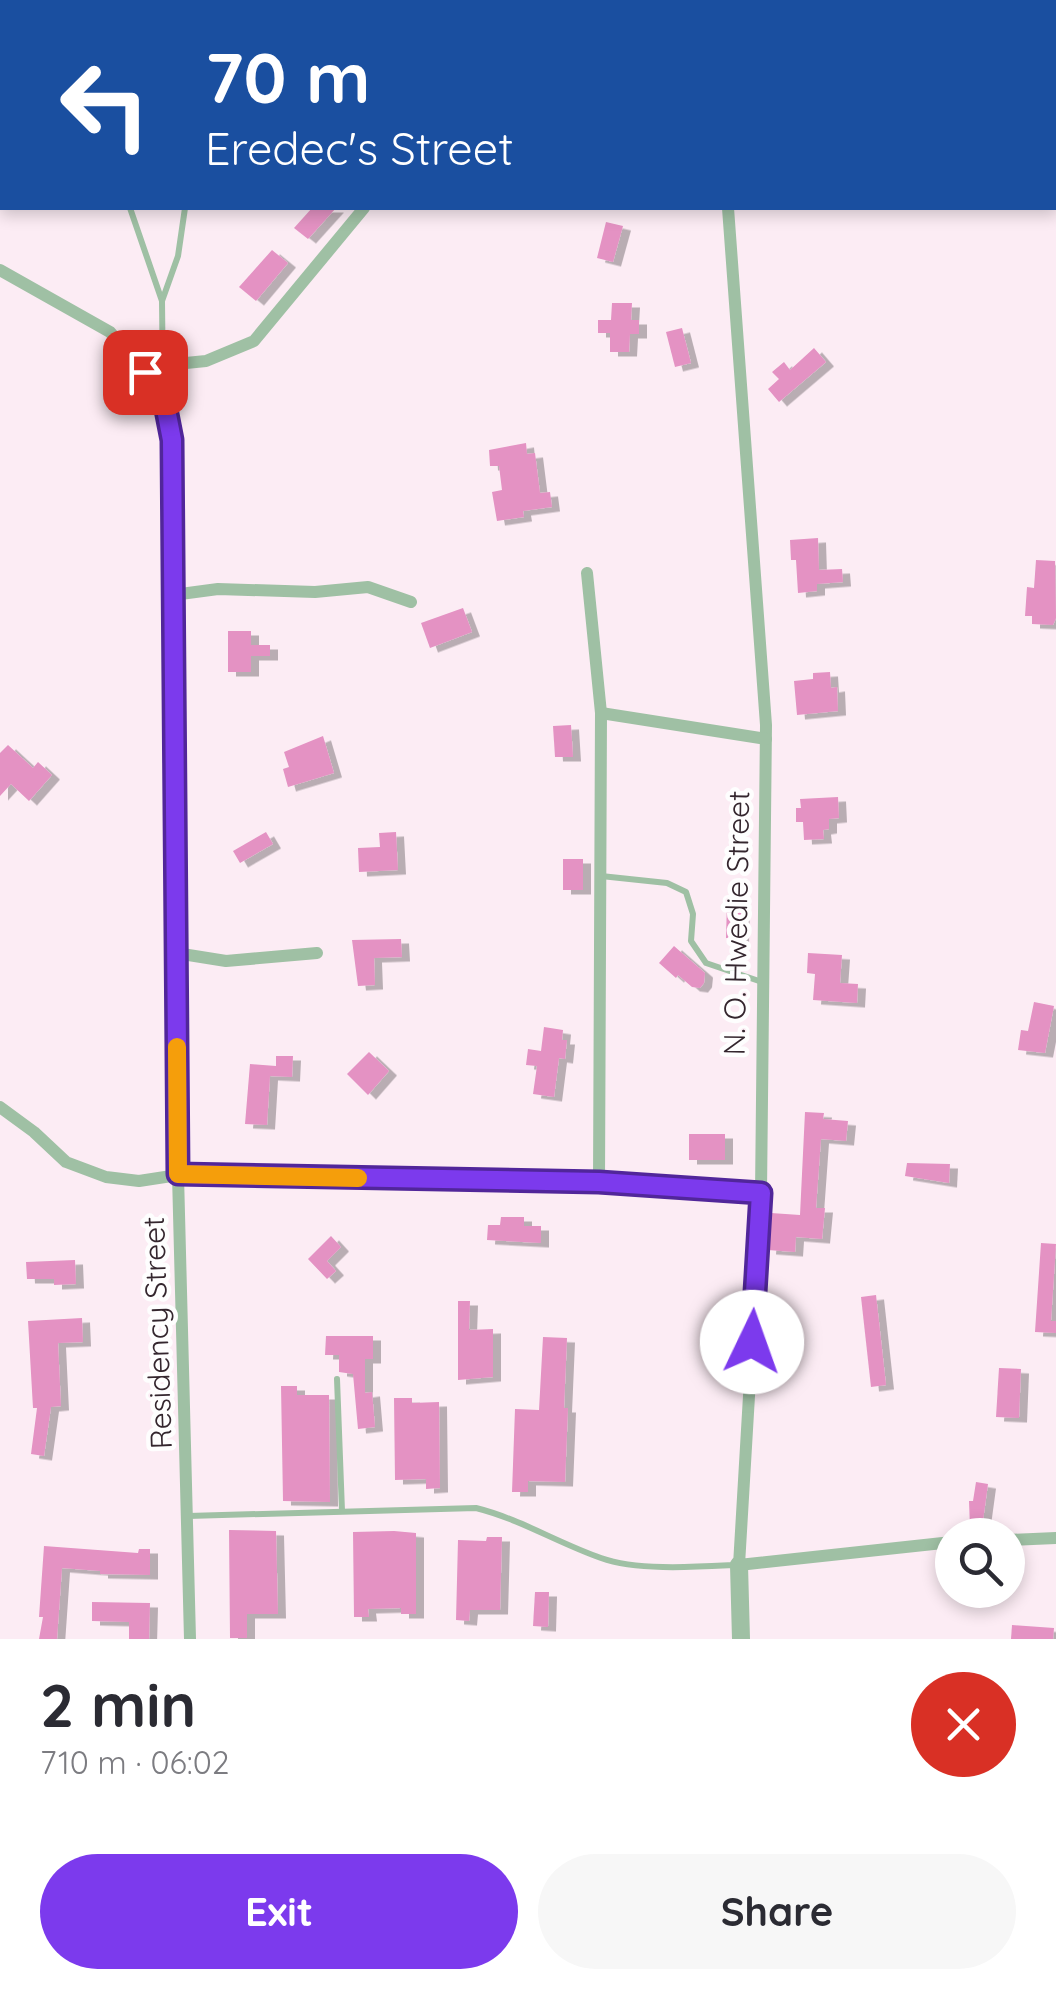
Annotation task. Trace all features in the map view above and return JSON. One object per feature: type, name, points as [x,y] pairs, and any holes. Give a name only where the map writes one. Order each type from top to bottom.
[{"type":"street","points":[[166,366],[206,361],[254,340],[362,210]]},
{"type":"street","name":"N. O. Hwedie Street","points":[[728,210],[766,739],[761,1193],[739,1565],[741,1639]]},
{"type":"street","points":[[0,270],[110,332],[163,394]]},
{"type":"street","name":"Residency Street","points":[[163,394],[172,440],[178,1174],[190,1639]]},
{"type":"street","points":[[587,573],[601,713],[599,1182]]},
{"type":"street","points":[[173,595],[218,588],[315,592],[368,587],[410,602]]},
{"type":"street","points":[[601,713],[766,739]]},
{"type":"street","points":[[176,953],[226,961],[317,953]]},
{"type":"street","points":[[0,1107],[66,1162],[106,1176],[139,1181],[178,1174],[599,1182],[761,1193]]},
{"type":"street","points":[[1025,1539],[1056,1538]]},
{"type":"street","points":[[739,1565],[935,1544]]},
{"type":"lane","points":[[131,210],[162,302],[166,366],[163,394]]},
{"type":"lane","points":[[162,302],[178,256],[186,210]]},
{"type":"lane","points":[[600,876],[667,883],[686,892],[693,914],[691,941],[706,963],[763,982]]},
{"type":"lane","points":[[336,1379],[342,1512]]},
{"type":"lane","points":[[187,1516],[476,1508],[501,1514],[604,1560],[680,1568],[739,1565]]},
{"type":"building","points":[[310,210],[334,210],[308,239],[294,228]]},
{"type":"building","points":[[606,222],[623,226],[613,262],[597,258]]},
{"type":"building","points":[[272,250],[288,263],[256,301],[239,287]]},
{"type":"building","points":[[612,303],[632,303],[631,320],[639,320],[639,334],[630,334],[629,352],[610,352],[610,333],[598,333],[598,320],[611,320]]},
{"type":"building","points":[[682,328],[691,363],[675,367],[666,332]]},
{"type":"building","points":[[814,348],[826,362],[779,402],[768,389],[779,379],[772,372],[784,362],[790,370]]},
{"type":"building","points":[[526,443],[527,454],[535,453],[540,493],[550,492],[552,507],[523,511],[524,517],[497,521],[492,492],[502,490],[499,466],[490,466],[489,450]]},
{"type":"building","points":[[818,538],[819,570],[842,569],[843,582],[817,584],[817,591],[798,593],[790,540]]},
{"type":"building","points":[[1036,560],[1055,561],[1053,625],[1032,624],[1032,616],[1025,616],[1027,587],[1034,588]]},
{"type":"building","points":[[463,608],[472,632],[430,648],[421,623]]},
{"type":"building","points":[[228,631],[251,631],[251,645],[270,645],[270,656],[251,656],[251,672],[228,672]]},
{"type":"building","points":[[830,672],[831,688],[837,687],[838,711],[797,715],[794,681],[813,679],[813,673]]},
{"type":"building","points":[[571,725],[573,757],[555,757],[553,726]]},
{"type":"building","points":[[323,736],[334,773],[288,787],[283,769],[289,767],[284,752]]},
{"type":"building","points":[[8,745],[33,768],[38,762],[52,775],[29,801],[11,784],[0,796],[0,753]]},
{"type":"building","points":[[838,797],[839,818],[829,819],[829,829],[823,830],[824,839],[804,840],[803,822],[796,822],[800,799]]},
{"type":"building","points":[[266,832],[273,844],[240,863],[233,851]]},
{"type":"building","points":[[396,832],[398,870],[359,872],[358,848],[380,847],[379,833]]},
{"type":"building","points":[[563,859],[583,859],[583,890],[563,890]]},
{"type":"building","points":[[727,902],[742,903],[741,939],[726,938]]},
{"type":"building","points":[[401,939],[402,957],[374,958],[375,985],[358,986],[352,940]]},
{"type":"building","points":[[674,946],[705,973],[700,988],[692,987],[678,975],[676,978],[659,963]]},
{"type":"building","points":[[808,953],[842,955],[840,983],[858,984],[857,1003],[813,1000],[815,974],[807,973]]},
{"type":"building","points":[[1034,1002],[1054,1006],[1045,1053],[1018,1050],[1021,1030],[1028,1031]]},
{"type":"building","points":[[544,1027],[563,1030],[562,1040],[567,1040],[565,1059],[559,1058],[554,1097],[533,1094],[537,1066],[526,1065],[528,1049],[541,1051]]},
{"type":"building","points":[[369,1052],[389,1071],[368,1095],[347,1074]]},
{"type":"building","points":[[276,1056],[293,1056],[292,1077],[270,1076],[267,1125],[245,1124],[250,1064],[276,1066]]},
{"type":"building","points":[[805,1112],[824,1113],[823,1119],[848,1121],[846,1141],[821,1139],[816,1208],[825,1208],[822,1239],[796,1237],[795,1252],[768,1250],[771,1213],[800,1215]]},
{"type":"building","points":[[689,1134],[725,1134],[725,1160],[689,1160]]},
{"type":"building","points":[[907,1163],[950,1164],[949,1183],[905,1176]]},
{"type":"building","points":[[501,1217],[524,1217],[524,1226],[541,1226],[541,1243],[487,1240],[488,1225],[500,1225]]},
{"type":"building","points":[[331,1236],[341,1247],[327,1261],[336,1271],[327,1279],[308,1259]]},
{"type":"building","points":[[1041,1243],[1056,1244],[1051,1321],[1056,1321],[1056,1333],[1035,1332]]},
{"type":"building","points":[[75,1260],[76,1284],[54,1285],[54,1279],[27,1279],[26,1262]]},
{"type":"building","points":[[876,1295],[886,1385],[871,1387],[861,1297]]},
{"type":"building","points":[[458,1301],[470,1301],[469,1330],[493,1329],[493,1377],[458,1380]]},
{"type":"building","points":[[82,1318],[83,1342],[58,1343],[61,1406],[51,1407],[44,1456],[31,1454],[37,1408],[33,1408],[28,1321]]},
{"type":"building","points":[[326,1336],[373,1336],[373,1359],[365,1359],[365,1393],[372,1392],[375,1427],[358,1429],[353,1374],[339,1372],[339,1355],[325,1355]]},
{"type":"building","points":[[543,1337],[567,1338],[565,1482],[528,1481],[528,1492],[512,1492],[515,1409],[539,1410]]},
{"type":"building","points":[[999,1368],[1021,1369],[1019,1418],[996,1417]]},
{"type":"building","points":[[281,1386],[297,1386],[297,1395],[329,1395],[330,1502],[283,1501]]},
{"type":"building","points":[[394,1398],[412,1398],[412,1403],[439,1402],[440,1488],[426,1489],[426,1479],[395,1480]]},
{"type":"building","points":[[976,1482],[988,1484],[983,1518],[970,1518],[969,1501],[973,1501]]},
{"type":"building","points":[[229,1530],[276,1531],[278,1614],[247,1614],[247,1638],[230,1638]]},
{"type":"building","points":[[353,1532],[416,1533],[416,1614],[401,1614],[401,1608],[368,1609],[369,1617],[354,1617]]},
{"type":"building","points":[[487,1537],[502,1537],[500,1610],[470,1610],[469,1621],[456,1620],[458,1540],[486,1541]]},
{"type":"building","points":[[44,1546],[138,1553],[139,1549],[150,1549],[150,1575],[62,1568],[57,1639],[39,1639]]},
{"type":"building","points":[[535,1592],[549,1592],[548,1627],[533,1626]]},
{"type":"building","points":[[92,1602],[150,1603],[149,1639],[129,1639],[129,1622],[92,1621]]},
{"type":"building","points":[[1012,1625],[1054,1628],[1053,1639],[1011,1639]]},
{"type":"slow traffic","points":[[177,1047],[178,1174],[358,1178]]},
{"type":"route","points":[[145,372],[163,394],[172,440],[178,1174],[599,1182],[761,1193],[752,1342]]}]
